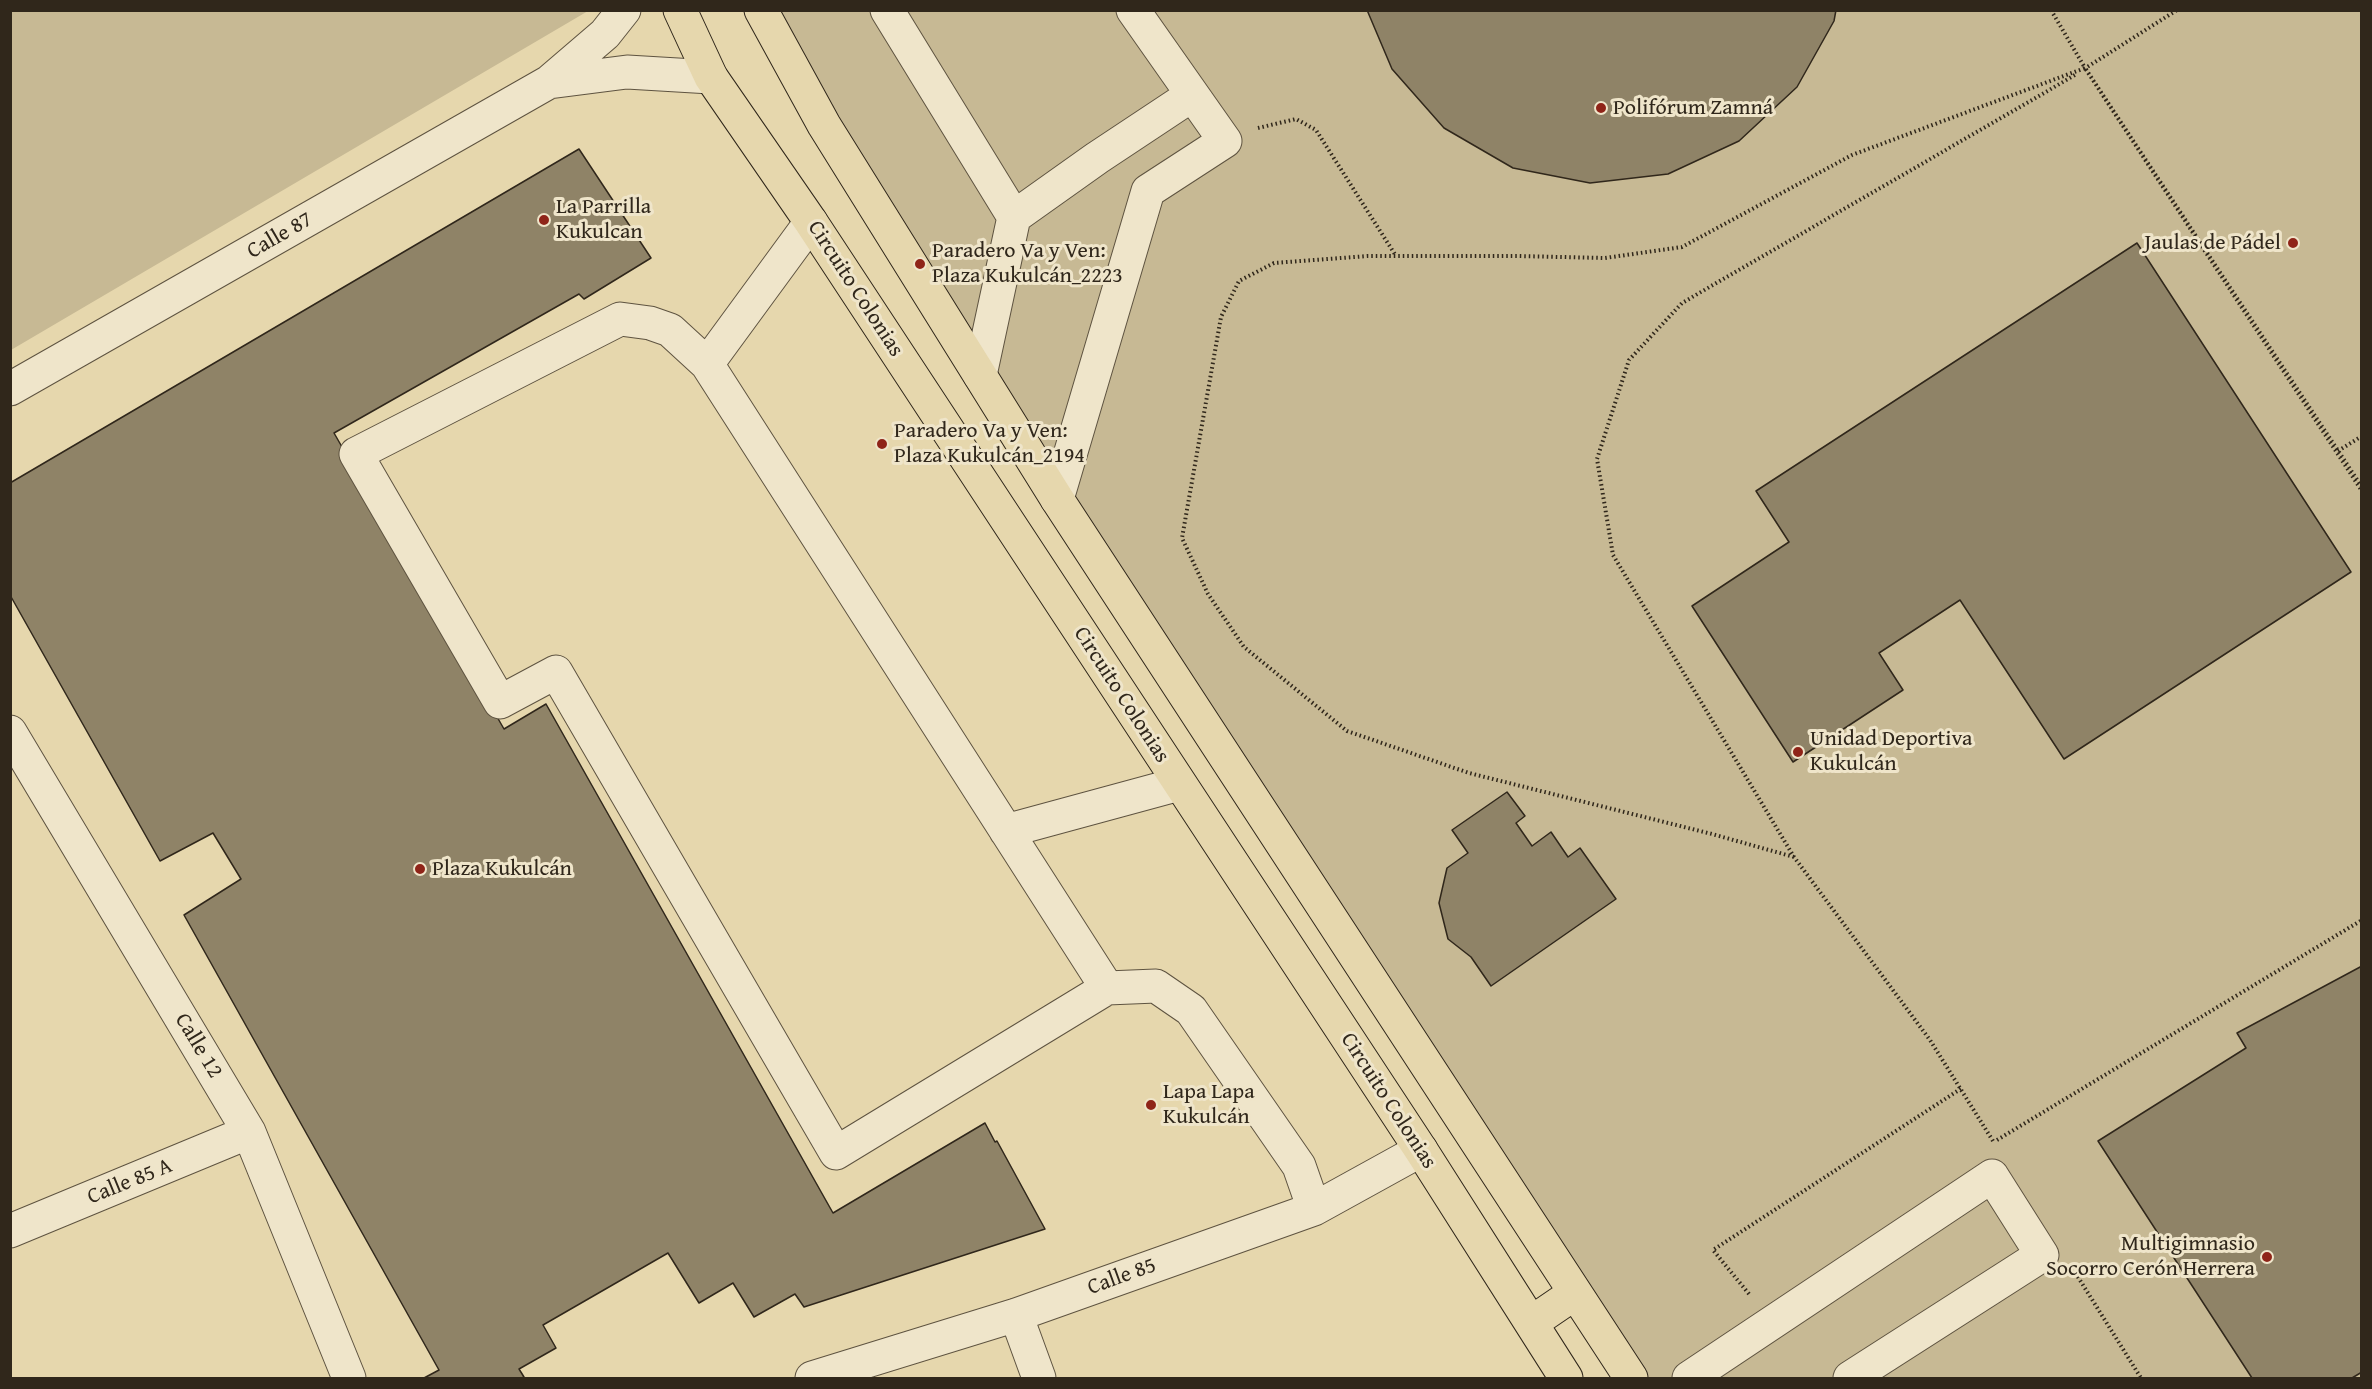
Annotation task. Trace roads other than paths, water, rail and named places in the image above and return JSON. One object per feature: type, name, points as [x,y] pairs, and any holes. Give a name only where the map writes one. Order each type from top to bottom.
[{"type":"main road","name":"Circuito Colonias","points":[[680,10],[711,77],[811,222],[1421,1150],[1566,1378]]},
{"type":"main road","points":[[761,10],[824,125],[1057,499],[1631,1378]]},
{"type":"main road","points":[[1531,1323],[1575,1293]]},
{"type":"street","name":"Calle 87","points":[[10,389],[549,82],[605,34],[624,10]]},
{"type":"street","points":[[887,10],[1014,217]]},
{"type":"street","points":[[1057,499],[1148,191],[1225,141],[1133,10]]},
{"type":"street","name":"Calle 87","points":[[549,82],[627,72],[711,77]]},
{"type":"street","points":[[980,375],[1014,217],[1192,95]]},
{"type":"street","points":[[707,364],[811,222]]},
{"type":"street","points":[[1107,988],[707,364],[670,330],[650,322],[620,319],[356,454],[500,702],[556,672],[836,1153],[1107,988],[1156,986],[1191,1010],[1299,1166],[1314,1209]]},
{"type":"street","name":"Calle 12","points":[[10,732],[249,1132],[349,1378]]},
{"type":"street","points":[[1006,831],[1179,784]]},
{"type":"street","name":"Calle 85 A","points":[[10,1231],[249,1132]]},
{"type":"street","name":"Calle 85","points":[[812,1378],[1016,1315],[1314,1209],[1421,1150]]},
{"type":"street","points":[[1689,1378],[1992,1176],[2042,1255],[1850,1378]]},
{"type":"street","points":[[1016,1315],[1040,1378]]},
{"type":"place","name":"Polifórum Zamná","points":[[1601,108]]},
{"type":"place","name":"La Parrilla Kukulcan","points":[[544,220]]},
{"type":"place","name":"Jaulas de Pádel","points":[[2293,243]]},
{"type":"place","name":"Paradero Va y Ven: Plaza Kukulcán_2223","points":[[920,264]]},
{"type":"place","name":"Paradero Va y Ven: Plaza Kukulcán_2194","points":[[882,444]]},
{"type":"place","name":"Unidad Deportiva Kukulcán","points":[[1798,752]]},
{"type":"place","name":"Plaza Kukulcán","points":[[420,869]]},
{"type":"place","name":"Lapa Lapa Kukulcán","points":[[1151,1105]]},
{"type":"place","name":"Multigimnasio Socorro Cerón Herrera","points":[[2267,1257]]}]
